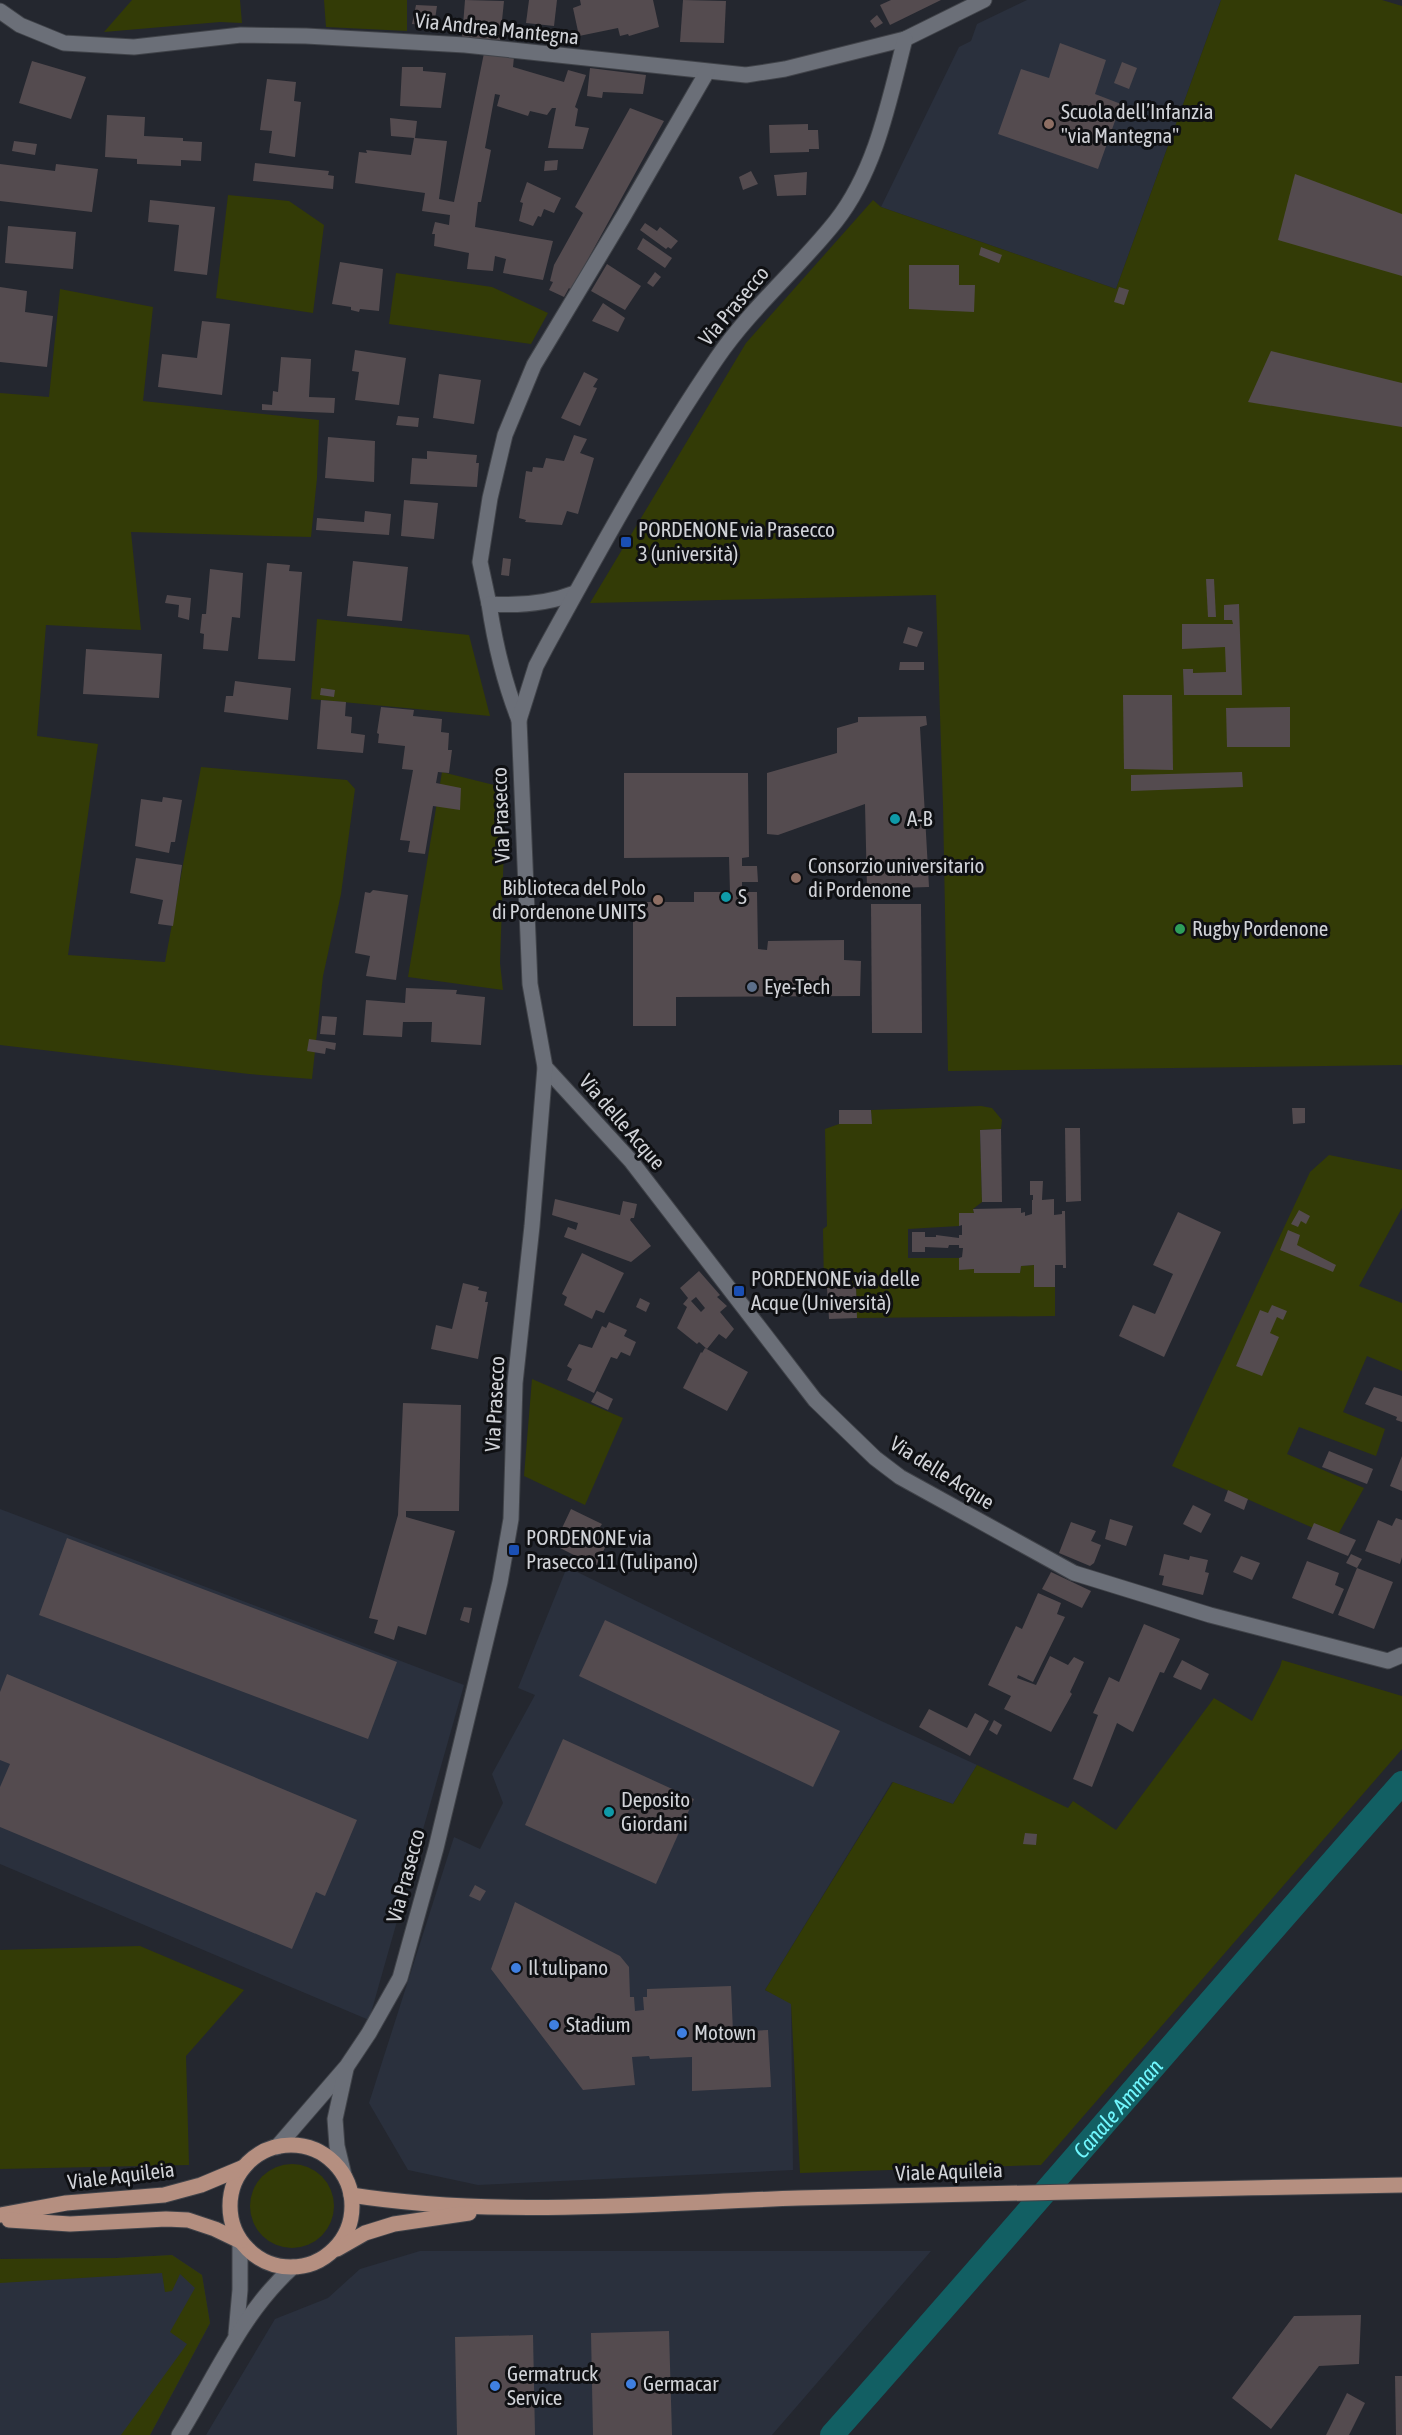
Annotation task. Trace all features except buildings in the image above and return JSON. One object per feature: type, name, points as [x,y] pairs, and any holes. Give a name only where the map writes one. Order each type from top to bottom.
[{"type":"main road","name":"Viale Aquileia","points":[[0,2217],[66,2203],[165,2195],[201,2185],[244,2167],[258,2154],[277,2147],[296,2145],[315,2150],[331,2160],[344,2175],[351,2195],[351,2216],[348,2226],[345,2235],[332,2252]]},
{"type":"main road","points":[[240,2241],[231,2222],[230,2203],[234,2184],[244,2167]]},
{"type":"main road","name":"Viale Aquileia","points":[[351,2195],[393,2201],[498,2208],[987,2192],[1402,2185]]},
{"type":"main road","name":"Viale Aquileia","points":[[0,2217],[70,2224],[188,2220],[240,2241],[254,2256],[273,2265],[293,2267],[314,2263],[365,2233],[394,2224],[498,2208]]},
{"type":"street","name":"Via Andrea Mantegna","points":[[0,11],[20,25],[64,43],[134,47],[241,35],[306,36],[465,45],[746,75],[905,39],[984,0]]},
{"type":"street","name":"Via Prasecco","points":[[519,720],[536,666],[652,463],[718,356],[773,290],[836,221],[857,189],[889,101],[905,39]]},
{"type":"street","name":"Via Prasecco","points":[[277,2147],[347,2066],[369,2034],[400,1978],[436,1848],[500,1582],[510,1519],[515,1383],[532,1226],[545,1067],[530,984],[519,720],[502,671],[480,562],[490,498],[505,435],[534,365],[707,72]]},
{"type":"street","points":[[489,604],[513,606],[541,603],[576,593]]},
{"type":"street","name":"Via delle Acque","points":[[545,1067],[631,1161],[815,1400],[875,1458],[900,1477],[1074,1573],[1210,1615],[1395,1658]]},
{"type":"street","points":[[1395,1658],[1402,1671]]},
{"type":"street","name":"Via Prasecco","points":[[344,2175],[337,2146],[335,2119],[347,2066]]},
{"type":"street","points":[[236,2337],[240,2290],[240,2241]]},
{"type":"street","points":[[179,2435],[236,2337],[276,2283],[293,2267]]},
{"type":"shaded area","name":"Scuola dell’Infanzia \"via Mantegna\"","points":[[1027,0],[1221,0],[1116,289],[881,207],[959,47],[971,41],[977,24]]},
{"type":"shaded area","points":[[0,1509],[464,1685],[369,2020],[0,1864]]},
{"type":"shaded area","points":[[567,1567],[877,1719],[977,1765],[953,1804],[892,1782],[765,1990],[791,2003],[793,2170],[478,2185],[408,2170],[369,2103],[454,1837],[480,1849],[503,1803],[492,1774],[535,1695],[518,1688]]},
{"type":"shaded area","points":[[420,2251],[931,2251],[772,2435],[206,2435],[275,2319],[328,2298],[360,2269]]},
{"type":"shaded area","points":[[172,2255],[202,2275],[210,2323],[150,2435],[0,2435],[0,2259]]},
{"type":"green space","points":[[132,0],[240,0],[242,23],[220,22],[104,32]]},
{"type":"green space","points":[[324,0],[407,0],[407,31],[326,27]]},
{"type":"green space","points":[[1221,0],[1382,0],[1402,6],[1402,1065],[948,1071],[936,595],[590,603],[746,343],[873,200],[881,207],[1116,289]]},
{"type":"green space","points":[[228,195],[289,201],[324,225],[313,313],[216,298]]},
{"type":"green space","points":[[396,273],[492,287],[548,313],[531,344],[389,324]]},
{"type":"green space","points":[[60,289],[153,307],[143,401],[319,420],[317,478],[311,537],[131,532],[141,630],[46,625],[37,736],[98,744],[68,955],[165,962],[201,767],[347,780],[355,789],[341,894],[323,976],[312,1079],[249,1074],[0,1045],[0,393],[49,397]]},
{"type":"green space","points":[[317,619],[469,635],[490,716],[311,699]]},
{"type":"green space","points":[[442,772],[506,788],[500,963],[503,990],[408,977]]},
{"type":"green space","points":[[981,1106],[992,1108],[1002,1120],[1001,1129],[980,1130],[982,1202],[973,1209],[974,1213],[959,1214],[959,1226],[908,1229],[908,1258],[959,1258],[960,1269],[974,1269],[975,1273],[1020,1273],[1021,1266],[1034,1265],[1034,1287],[1055,1287],[1055,1316],[857,1318],[856,1287],[824,1288],[823,1229],[827,1226],[825,1129],[839,1124],[872,1124],[871,1110]]},
{"type":"green space","points":[[1329,1155],[1402,1170],[1402,1208],[1359,1286],[1402,1303],[1402,1371],[1367,1356],[1343,1412],[1385,1429],[1376,1456],[1299,1427],[1287,1454],[1364,1488],[1336,1538],[1172,1466],[1310,1172]]},
{"type":"green space","points":[[532,1379],[623,1418],[585,1505],[524,1476]]},
{"type":"green space","points":[[1282,1660],[1402,1696],[1402,1749],[1041,2165],[800,2173],[791,2004],[765,1990],[893,1782],[953,1804],[977,1765],[1068,1808],[1073,1801],[1116,1830],[1214,1698],[1252,1721]]},
{"type":"green space","points":[[140,1946],[244,1990],[186,2056],[189,2165],[0,2169],[0,1950]]},
{"type":"green space","points":[[292,2164],[315,2171],[327,2183],[334,2206],[327,2229],[315,2241],[292,2248],[269,2241],[257,2229],[250,2206],[257,2183],[269,2171]]},
{"type":"green space","points":[[172,2255],[202,2275],[210,2323],[150,2435],[121,2435],[187,2344],[170,2332],[195,2288],[180,2274],[172,2291],[165,2292],[162,2273],[0,2283],[0,2259]]},
{"type":"waterway","name":"Canale Amman","points":[[832,2435],[1402,1783]]},
{"type":"place","name":"Scuola dell’Infanzia \"via Mantegna\"","points":[[1049,124]]},
{"type":"place","name":"PORDENONE via Prasecco 3 (università)","points":[[626,542]]},
{"type":"place","name":"A-B","points":[[895,819]]},
{"type":"place","name":"Consorzio universitario di Pordenone","points":[[796,878]]},
{"type":"place","name":"S","points":[[726,897]]},
{"type":"place","name":"Biblioteca del Polo di Pordenone UNITS","points":[[658,900]]},
{"type":"place","name":"Rugby Pordenone","points":[[1180,929]]},
{"type":"place","name":"Eye-Tech","points":[[752,987]]},
{"type":"place","name":"PORDENONE via delle Acque (Università)","points":[[739,1291]]},
{"type":"place","name":"PORDENONE via Prasecco 11 (Tulipano)","points":[[514,1550]]},
{"type":"place","name":"Deposito Giordani","points":[[609,1812]]},
{"type":"place","name":"Il tulipano","points":[[516,1968]]},
{"type":"place","name":"Stadium","points":[[554,2025]]},
{"type":"place","name":"Motown","points":[[682,2033]]},
{"type":"place","name":"Germacar","points":[[631,2384]]},
{"type":"place","name":"Germatruck Service","points":[[495,2386]]}]
